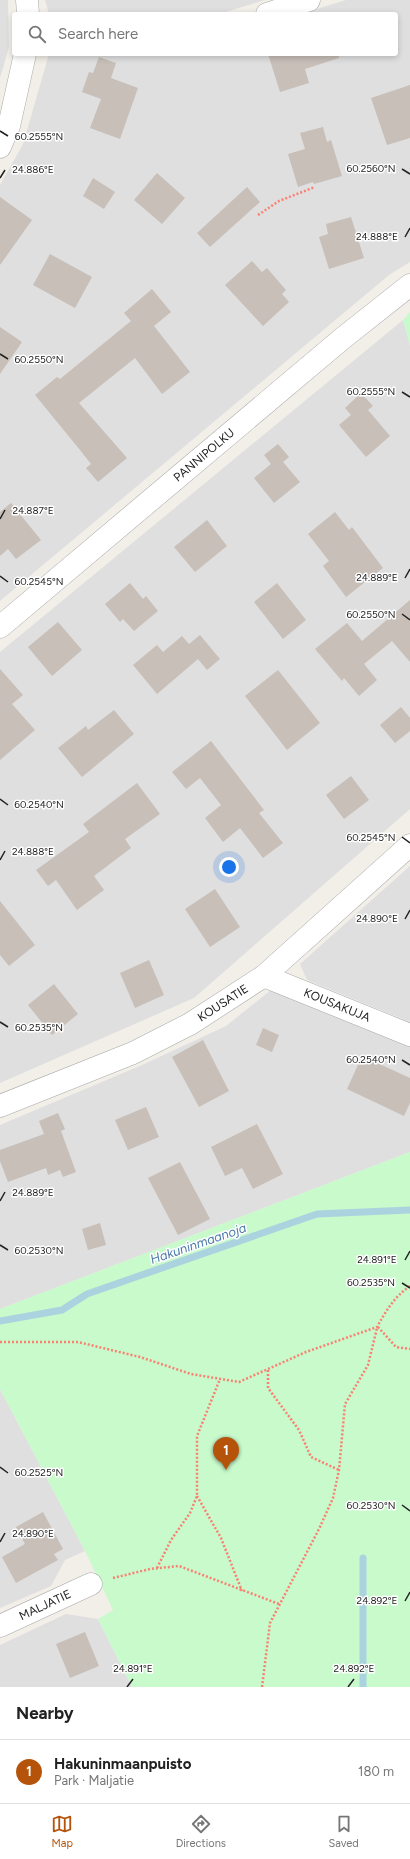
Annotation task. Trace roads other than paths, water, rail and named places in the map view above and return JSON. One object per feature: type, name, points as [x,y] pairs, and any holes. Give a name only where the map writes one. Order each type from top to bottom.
[{"type":"street","points":[[27,0],[28,12]]},
{"type":"street","points":[[273,12],[309,0]]},
{"type":"street","points":[[0,147],[9,126],[25,56]]},
{"type":"street","name":"PANNIPOLKU","points":[[0,627],[343,338],[410,285]]},
{"type":"street","name":"KOUSATIE","points":[[0,1106],[133,1053],[190,1024],[264,976],[410,845]]},
{"type":"street","name":"KOUSAKUJA","points":[[264,976],[410,1035]]},
{"type":"street","name":"MALJATIE","points":[[0,1626],[91,1584]]},
{"type":"waterway","name":"Hakuninmaanoja","points":[[0,1321],[62,1310],[87,1294],[317,1214],[410,1210]]},
{"type":"waterway","points":[[363,1558],[363,1687]]},
{"type":"place","name":"Hakuninmaanpuisto","points":[[226,1470]]}]
